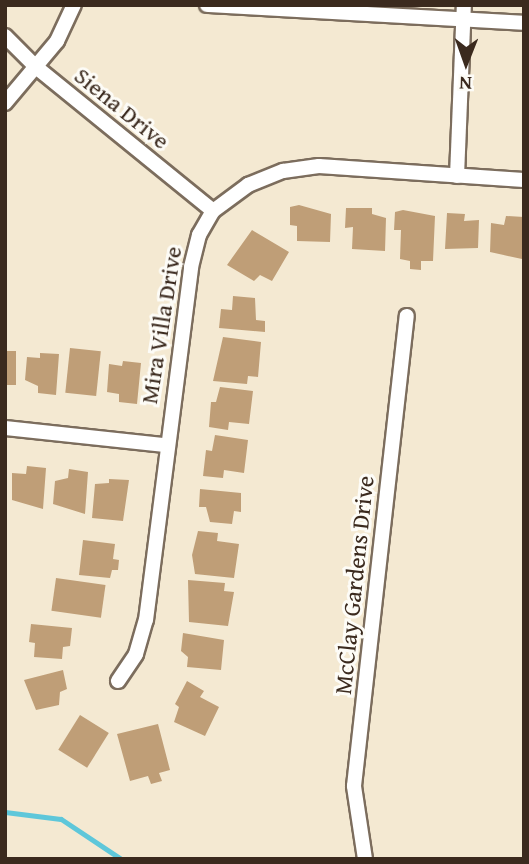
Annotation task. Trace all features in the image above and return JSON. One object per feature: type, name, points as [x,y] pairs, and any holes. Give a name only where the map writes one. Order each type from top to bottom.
[{"type":"street","points":[[5,103],[64,31],[74,5]]},
{"type":"street","points":[[207,5],[463,12],[524,23]]},
{"type":"street","points":[[457,176],[463,12]]},
{"type":"street","name":"Siena Drive","points":[[5,36],[36,67],[213,211]]},
{"type":"street","name":"Mira Villa Drive","points":[[118,681],[136,654],[145,620],[165,445],[191,267],[199,235],[213,211],[248,185],[283,171],[319,166],[524,180]]},
{"type":"street","name":"McClay Gardens Drive","points":[[365,859],[354,786],[407,316]]},
{"type":"street","points":[[5,429],[165,445]]},
{"type":"building","points":[[299,205],[331,214],[330,242],[297,241],[297,226],[290,225],[290,207]]},
{"type":"building","points":[[346,208],[372,208],[372,214],[386,218],[385,251],[352,249],[353,227],[345,228]]},
{"type":"building","points":[[403,210],[435,216],[433,261],[421,261],[421,270],[410,269],[410,261],[400,259],[401,230],[394,230],[395,212]]},
{"type":"building","points":[[447,213],[465,214],[464,221],[479,220],[478,248],[445,249]]},
{"type":"building","points":[[506,216],[524,217],[522,259],[490,252],[491,223],[504,225]]},
{"type":"building","points":[[252,230],[289,252],[272,281],[260,275],[254,281],[227,265]]},
{"type":"building","points":[[233,296],[255,298],[256,320],[265,321],[265,332],[219,328],[221,309],[232,310]]},
{"type":"building","points":[[223,337],[261,342],[258,377],[248,376],[247,384],[213,381]]},
{"type":"building","points":[[70,348],[101,351],[96,396],[65,393]]},
{"type":"building","points":[[5,351],[16,351],[16,385],[5,385]]},
{"type":"building","points":[[40,353],[59,354],[56,395],[38,393],[38,386],[25,380],[27,357],[40,358]]},
{"type":"building","points":[[123,361],[141,363],[137,404],[119,402],[119,394],[107,392],[109,364],[122,366]]},
{"type":"building","points":[[220,387],[253,391],[249,424],[229,422],[228,430],[209,427],[211,402],[216,402]]},
{"type":"building","points":[[215,435],[248,440],[244,473],[224,470],[223,478],[203,476],[206,450],[212,451]]},
{"type":"building","points":[[27,466],[46,468],[43,509],[12,500],[12,473],[26,474]]},
{"type":"building","points":[[69,469],[88,472],[85,514],[53,504],[55,481],[68,478]]},
{"type":"building","points":[[109,479],[129,480],[123,521],[92,518],[95,484],[109,483]]},
{"type":"building","points":[[200,489],[241,493],[241,512],[234,511],[232,524],[210,522],[206,507],[199,507]]},
{"type":"building","points":[[198,531],[218,533],[217,541],[239,544],[234,578],[195,574],[192,555]]},
{"type":"building","points":[[83,540],[115,544],[113,559],[119,560],[118,570],[112,570],[110,578],[79,575]]},
{"type":"building","points":[[56,578],[106,585],[101,618],[51,611]]},
{"type":"building","points":[[188,580],[225,583],[224,591],[234,592],[228,626],[189,622]]},
{"type":"building","points":[[31,624],[72,628],[70,646],[63,647],[62,659],[34,657],[35,643],[29,642]]},
{"type":"building","points":[[183,633],[224,640],[221,670],[187,667],[188,657],[181,651]]},
{"type":"building","points":[[63,670],[67,689],[60,692],[59,705],[36,710],[24,680]]},
{"type":"building","points":[[187,681],[204,691],[200,697],[219,707],[205,736],[174,722],[179,707],[175,704]]},
{"type":"building","points":[[80,715],[109,733],[87,768],[58,750]]},
{"type":"building","points":[[158,724],[170,770],[159,773],[162,781],[151,784],[148,776],[130,781],[117,734]]},
{"type":"waterway","points":[[5,812],[61,819],[121,859]]}]
